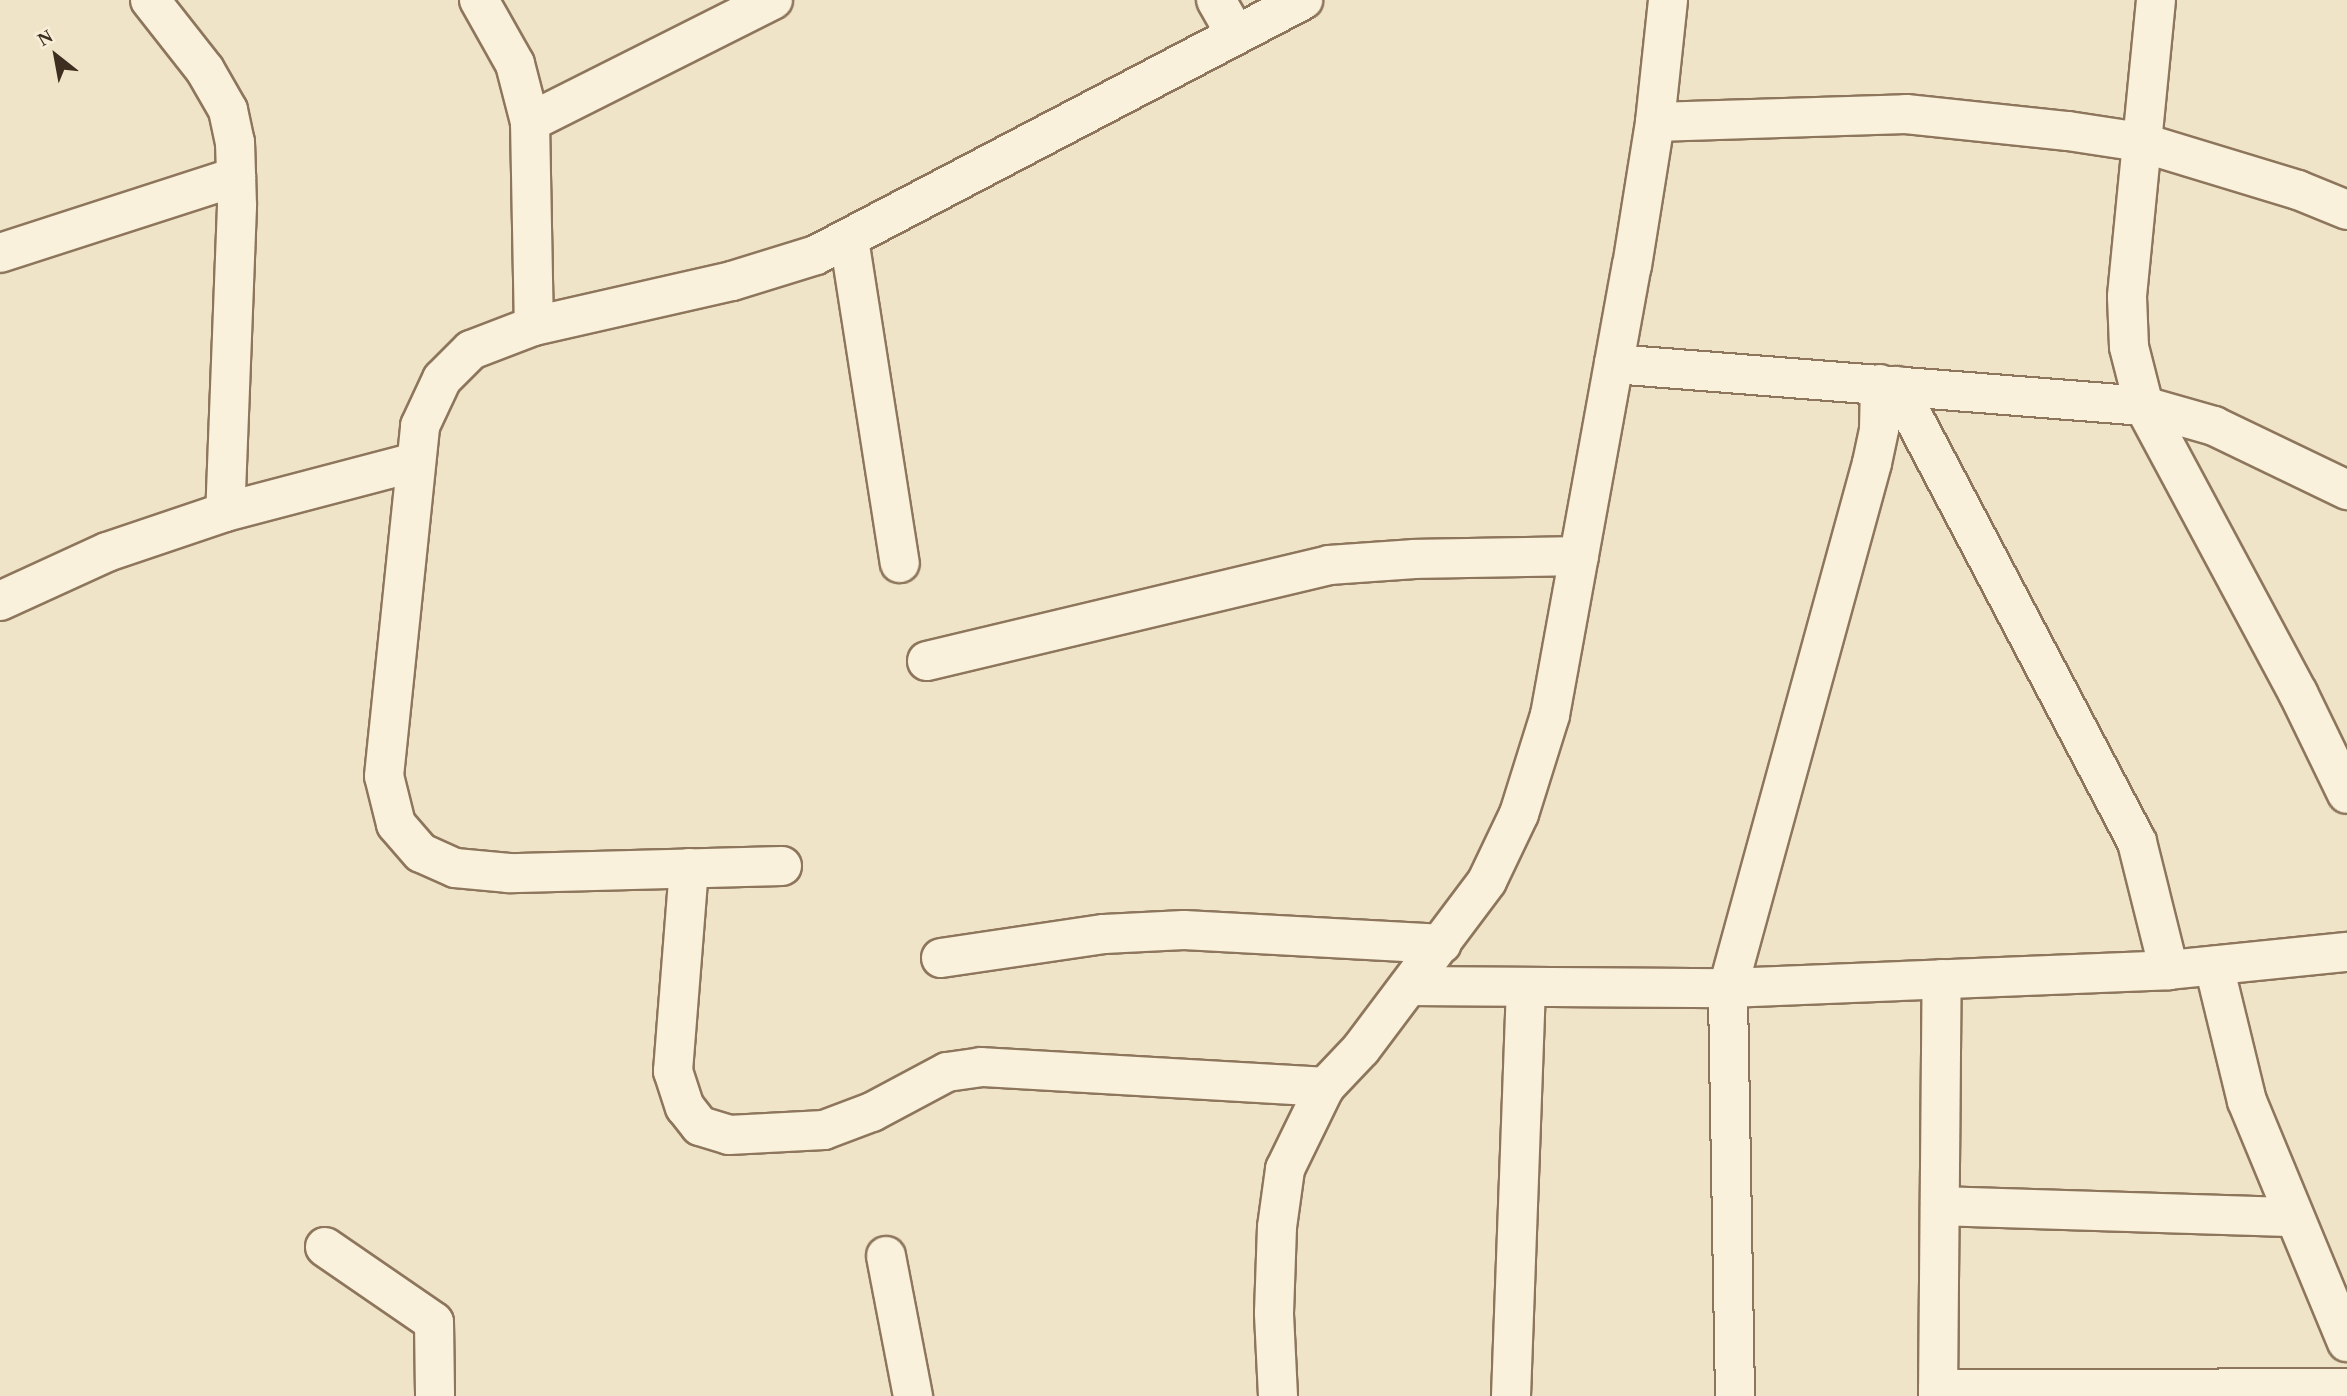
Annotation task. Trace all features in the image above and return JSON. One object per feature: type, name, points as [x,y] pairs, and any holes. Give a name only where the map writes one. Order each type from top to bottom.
[{"type":"street","points":[[150,0],[205,70],[228,110],[236,177],[225,512]]},
{"type":"street","points":[[479,0],[516,64],[530,122],[534,326]]},
{"type":"street","points":[[530,122],[772,0]]},
{"type":"street","points":[[1216,0],[1236,35]]},
{"type":"street","points":[[782,866],[509,873],[455,868],[421,853],[396,824],[384,776],[416,462],[420,426],[442,379],[471,350],[534,326],[732,282],[816,255],[1303,0]]},
{"type":"street","points":[[1278,1396],[1274,1313],[1280,1204],[1286,1169],[1325,1087],[1409,986],[1487,881],[1519,814],[1549,715],[1656,122],[1668,0]]},
{"type":"street","points":[[2157,0],[2140,142],[2127,297],[2129,347],[2144,406],[2298,693],[2347,794]]},
{"type":"street","points":[[1656,122],[1906,114],[2140,142],[2298,190],[2347,211]]},
{"type":"street","points":[[0,253],[236,177]]},
{"type":"street","points":[[849,239],[900,563]]},
{"type":"street","points":[[1614,364],[2144,406],[2214,426],[2347,490]]},
{"type":"street","points":[[1888,385],[2137,842],[2169,970]]},
{"type":"street","points":[[1735,1396],[1728,988],[1872,463],[1888,385]]},
{"type":"street","points":[[0,601],[107,552],[225,512],[416,462]]},
{"type":"street","points":[[927,661],[1329,565],[1415,559],[1579,556]]},
{"type":"street","points":[[689,868],[673,1071],[685,1107],[700,1126],[729,1135],[824,1130],[872,1112],[947,1072],[981,1067],[1325,1087]]},
{"type":"street","points":[[942,958],[1104,934],[1184,930],[1442,944]]},
{"type":"street","points":[[1409,986],[1728,988],[2169,970],[2347,952]]},
{"type":"street","points":[[2214,966],[2247,1101],[2347,1342]]},
{"type":"street","points":[[1942,979],[1938,1393],[2347,1388]]},
{"type":"street","points":[[1511,1396],[1526,987]]},
{"type":"street","points":[[1940,1206],[2293,1217]]},
{"type":"street","points":[[325,1247],[434,1322],[435,1396]]},
{"type":"street","points":[[886,1255],[913,1396]]}]
